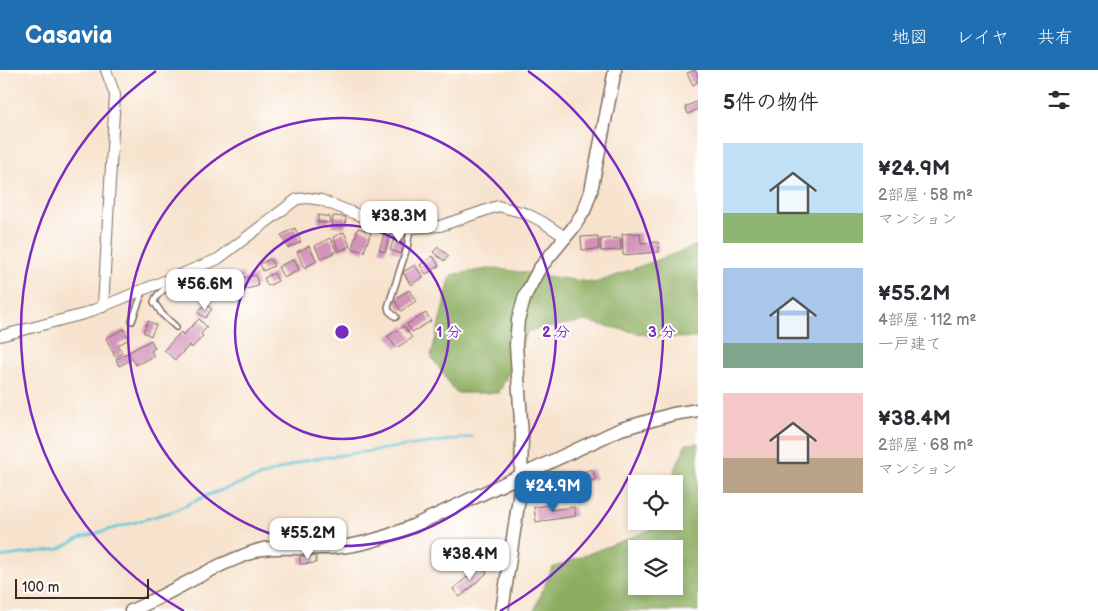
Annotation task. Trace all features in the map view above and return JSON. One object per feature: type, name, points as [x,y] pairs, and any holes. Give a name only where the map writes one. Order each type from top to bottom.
[{"type":"street","points":[[103,307],[115,95],[106,70]]},
{"type":"street","points":[[502,611],[521,476],[522,437],[516,345],[518,320],[525,296],[539,270],[584,210],[591,191],[615,70]]},
{"type":"street","points":[[0,336],[84,314],[218,258],[297,199],[321,200],[398,229],[440,226],[498,206],[525,213],[565,237]]},
{"type":"street","points":[[131,611],[243,556],[262,550],[348,547],[380,540],[621,429],[673,414],[698,410]]},
{"type":"lane","points":[[396,317],[389,311],[388,307],[407,248],[410,229]]},
{"type":"lane","points":[[176,327],[162,314],[154,302],[155,297],[174,283],[176,277],[193,283]]},
{"type":"lane","points":[[132,321],[143,290]]},
{"type":"green space","points":[[698,245],[698,338],[655,337],[585,321],[528,331],[499,393],[456,393],[431,356],[451,275],[493,268],[595,283]]},
{"type":"green space","points":[[698,443],[698,611],[534,611],[552,568],[650,530],[683,530],[683,475],[673,475],[686,444]]},
{"type":"building","points":[[695,70],[698,82],[693,85],[687,73]]},
{"type":"building","points":[[698,101],[698,109],[688,114],[685,107]]},
{"type":"building","points":[[318,215],[330,217],[329,223],[318,222]]},
{"type":"building","points":[[333,216],[346,217],[345,227],[332,226]]},
{"type":"building","points":[[295,228],[301,242],[288,248],[281,235]]},
{"type":"building","points":[[358,228],[371,232],[364,252],[352,248]]},
{"type":"building","points":[[385,231],[391,232],[385,252],[379,250]]},
{"type":"building","points":[[344,232],[350,246],[339,251],[333,237]]},
{"type":"building","points":[[396,233],[407,236],[401,254],[390,250]]},
{"type":"building","points":[[640,233],[641,243],[658,242],[659,252],[623,255],[622,234]]},
{"type":"building","points":[[598,236],[599,249],[582,250],[581,237]]},
{"type":"building","points":[[330,238],[337,251],[321,259],[315,246]]},
{"type":"building","points":[[620,238],[621,250],[601,251],[601,239]]},
{"type":"building","points":[[309,246],[317,261],[304,268],[297,252]]},
{"type":"building","points":[[438,247],[449,256],[444,261],[433,252]]},
{"type":"building","points":[[433,256],[439,266],[426,274],[420,265]]},
{"type":"building","points":[[270,259],[274,266],[263,271],[260,264]]},
{"type":"building","points":[[294,259],[299,270],[284,278],[278,267]]},
{"type":"building","points":[[415,265],[423,277],[411,285],[403,272]]},
{"type":"building","points":[[224,271],[225,278],[243,273],[244,278],[256,275],[258,286],[215,297],[211,284],[205,286],[202,276]]},
{"type":"building","points":[[274,273],[278,281],[268,286],[264,278]]},
{"type":"building","points":[[409,290],[416,301],[401,311],[394,299]]},
{"type":"building","points":[[205,304],[212,309],[205,318],[198,312]]},
{"type":"building","points":[[426,313],[431,321],[412,332],[407,324]]},
{"type":"building","points":[[199,319],[207,327],[201,334],[203,336],[192,348],[190,345],[175,360],[164,350],[181,332],[183,335]]},
{"type":"building","points":[[148,321],[156,325],[151,336],[143,332]]},
{"type":"building","points":[[404,326],[412,338],[396,348],[388,336]]},
{"type":"building","points":[[124,329],[129,339],[118,345],[122,353],[115,357],[106,338]]},
{"type":"building","points":[[151,340],[155,348],[151,351],[154,356],[136,365],[129,352]]},
{"type":"building","points":[[127,353],[131,360],[119,366],[116,359]]},
{"type":"building","points":[[592,469],[596,479],[568,489],[564,479]]},
{"type":"building","points":[[551,505],[551,510],[574,507],[576,516],[536,522],[534,507]]},
{"type":"building","points":[[300,556],[316,556],[316,563],[300,564]]},
{"type":"building","points":[[481,565],[487,573],[460,597],[453,589]]},
{"type":"waterway","points":[[0,557],[59,549],[80,538],[174,511],[208,495],[306,460],[472,437]]}]
